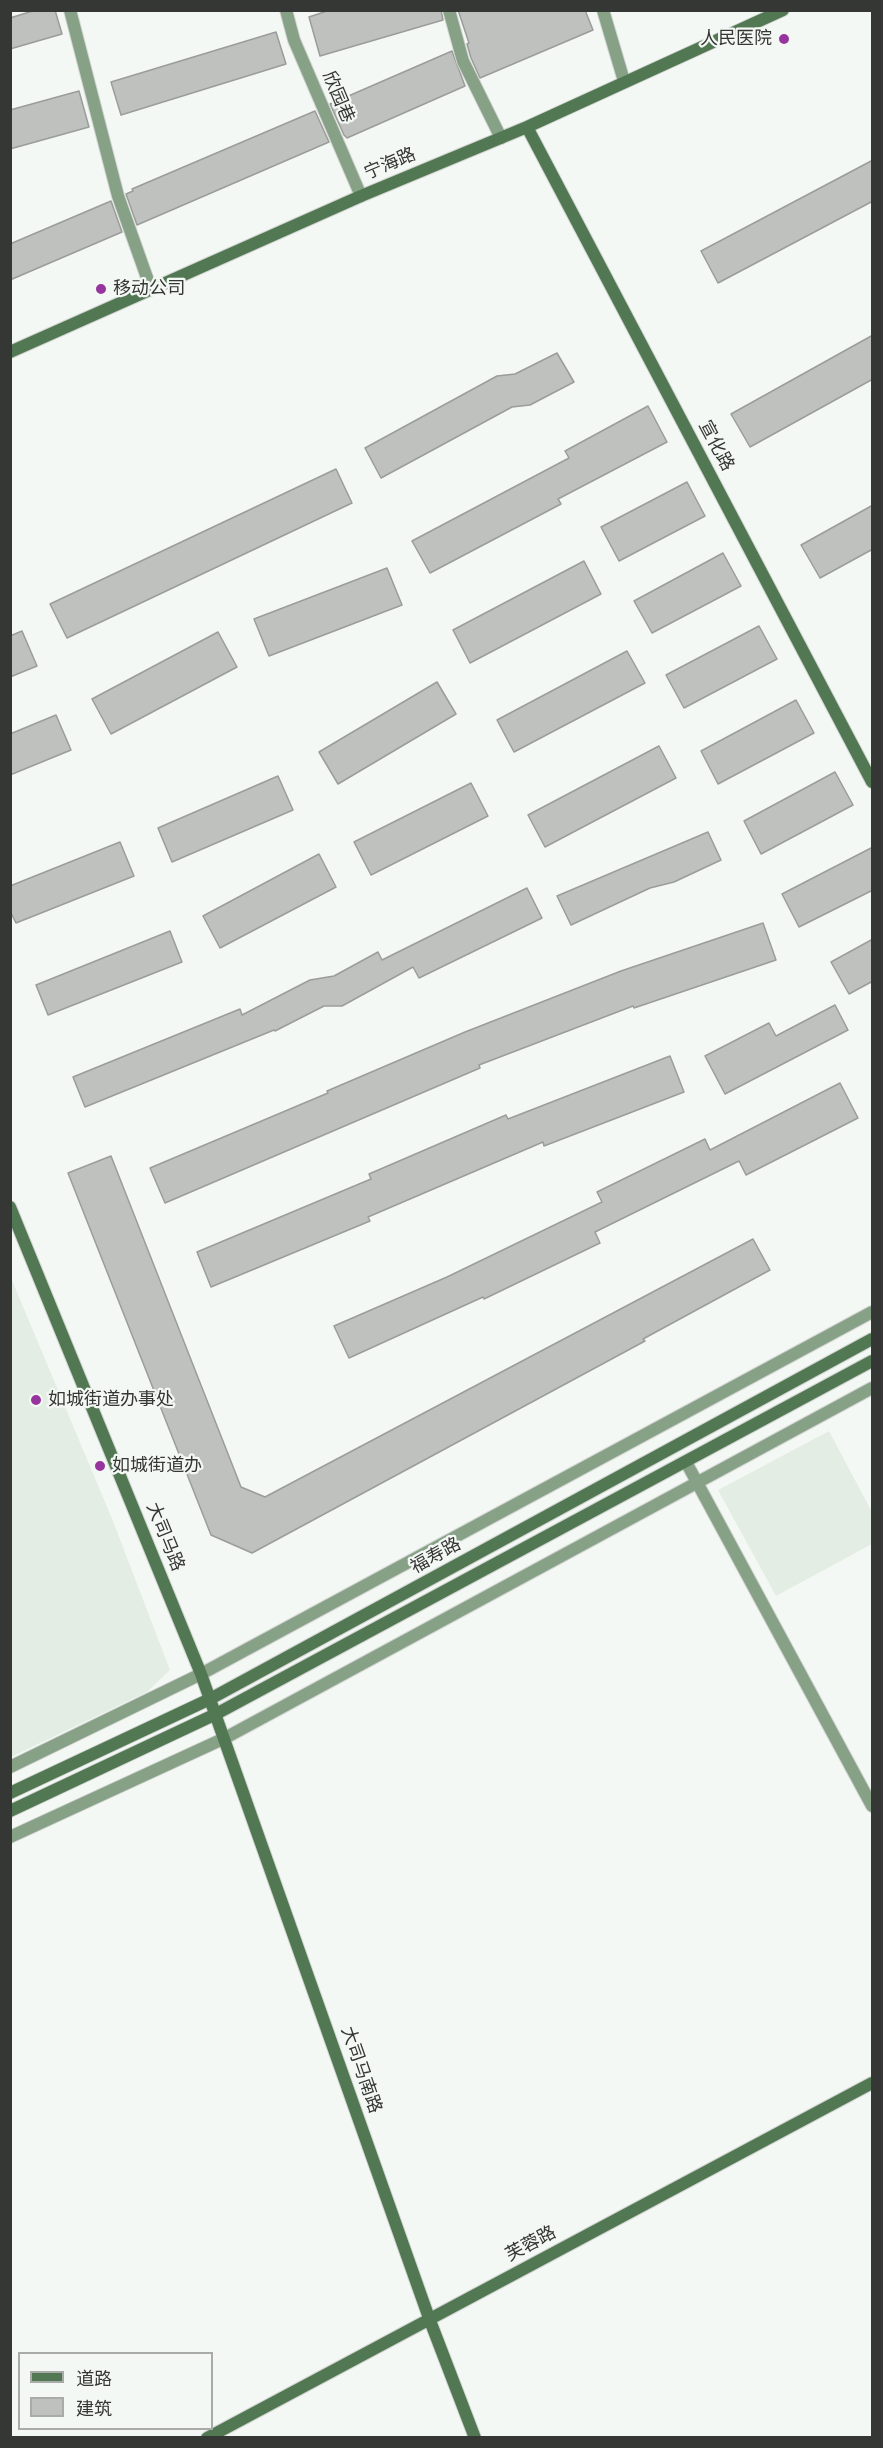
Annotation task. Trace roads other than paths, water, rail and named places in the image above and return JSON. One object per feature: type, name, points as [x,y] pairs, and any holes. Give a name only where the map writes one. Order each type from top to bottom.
[{"type":"street","points":[[70,10],[118,196],[151,289]]},
{"type":"street","name":"欣园巷","points":[[286,10],[294,40],[362,196]]},
{"type":"street","points":[[449,10],[463,61],[501,138]]},
{"type":"street","points":[[603,10],[624,81]]},
{"type":"street","name":"宁海路","points":[[10,352],[362,196],[527,127],[783,10]]},
{"type":"street","name":"宣化路","points":[[527,127],[873,782]]},
{"type":"street","name":"大司马路","points":[[10,1207],[216,1714]]},
{"type":"street","points":[[10,1767],[201,1674],[873,1312]]},
{"type":"street","name":"福寿路","points":[[10,1793],[210,1699],[873,1339]]},
{"type":"street","name":"福寿路","points":[[10,1811],[216,1714],[873,1361]]},
{"type":"street","points":[[10,1837],[225,1738],[873,1388]]},
{"type":"street","points":[[686,1462],[873,1806]]},
{"type":"street","name":"大司马南路","points":[[216,1714],[429,2318],[475,2438]]},
{"type":"street","name":"芙蓉路","points":[[207,2438],[873,2084]]},
{"type":"place","name":"人民医院","points":[[784,39]]},
{"type":"place","name":"移动公司","points":[[101,289]]},
{"type":"place","name":"如城街道办事处","points":[[36,1400]]},
{"type":"place","name":"如城街道办","points":[[100,1466]]}]
